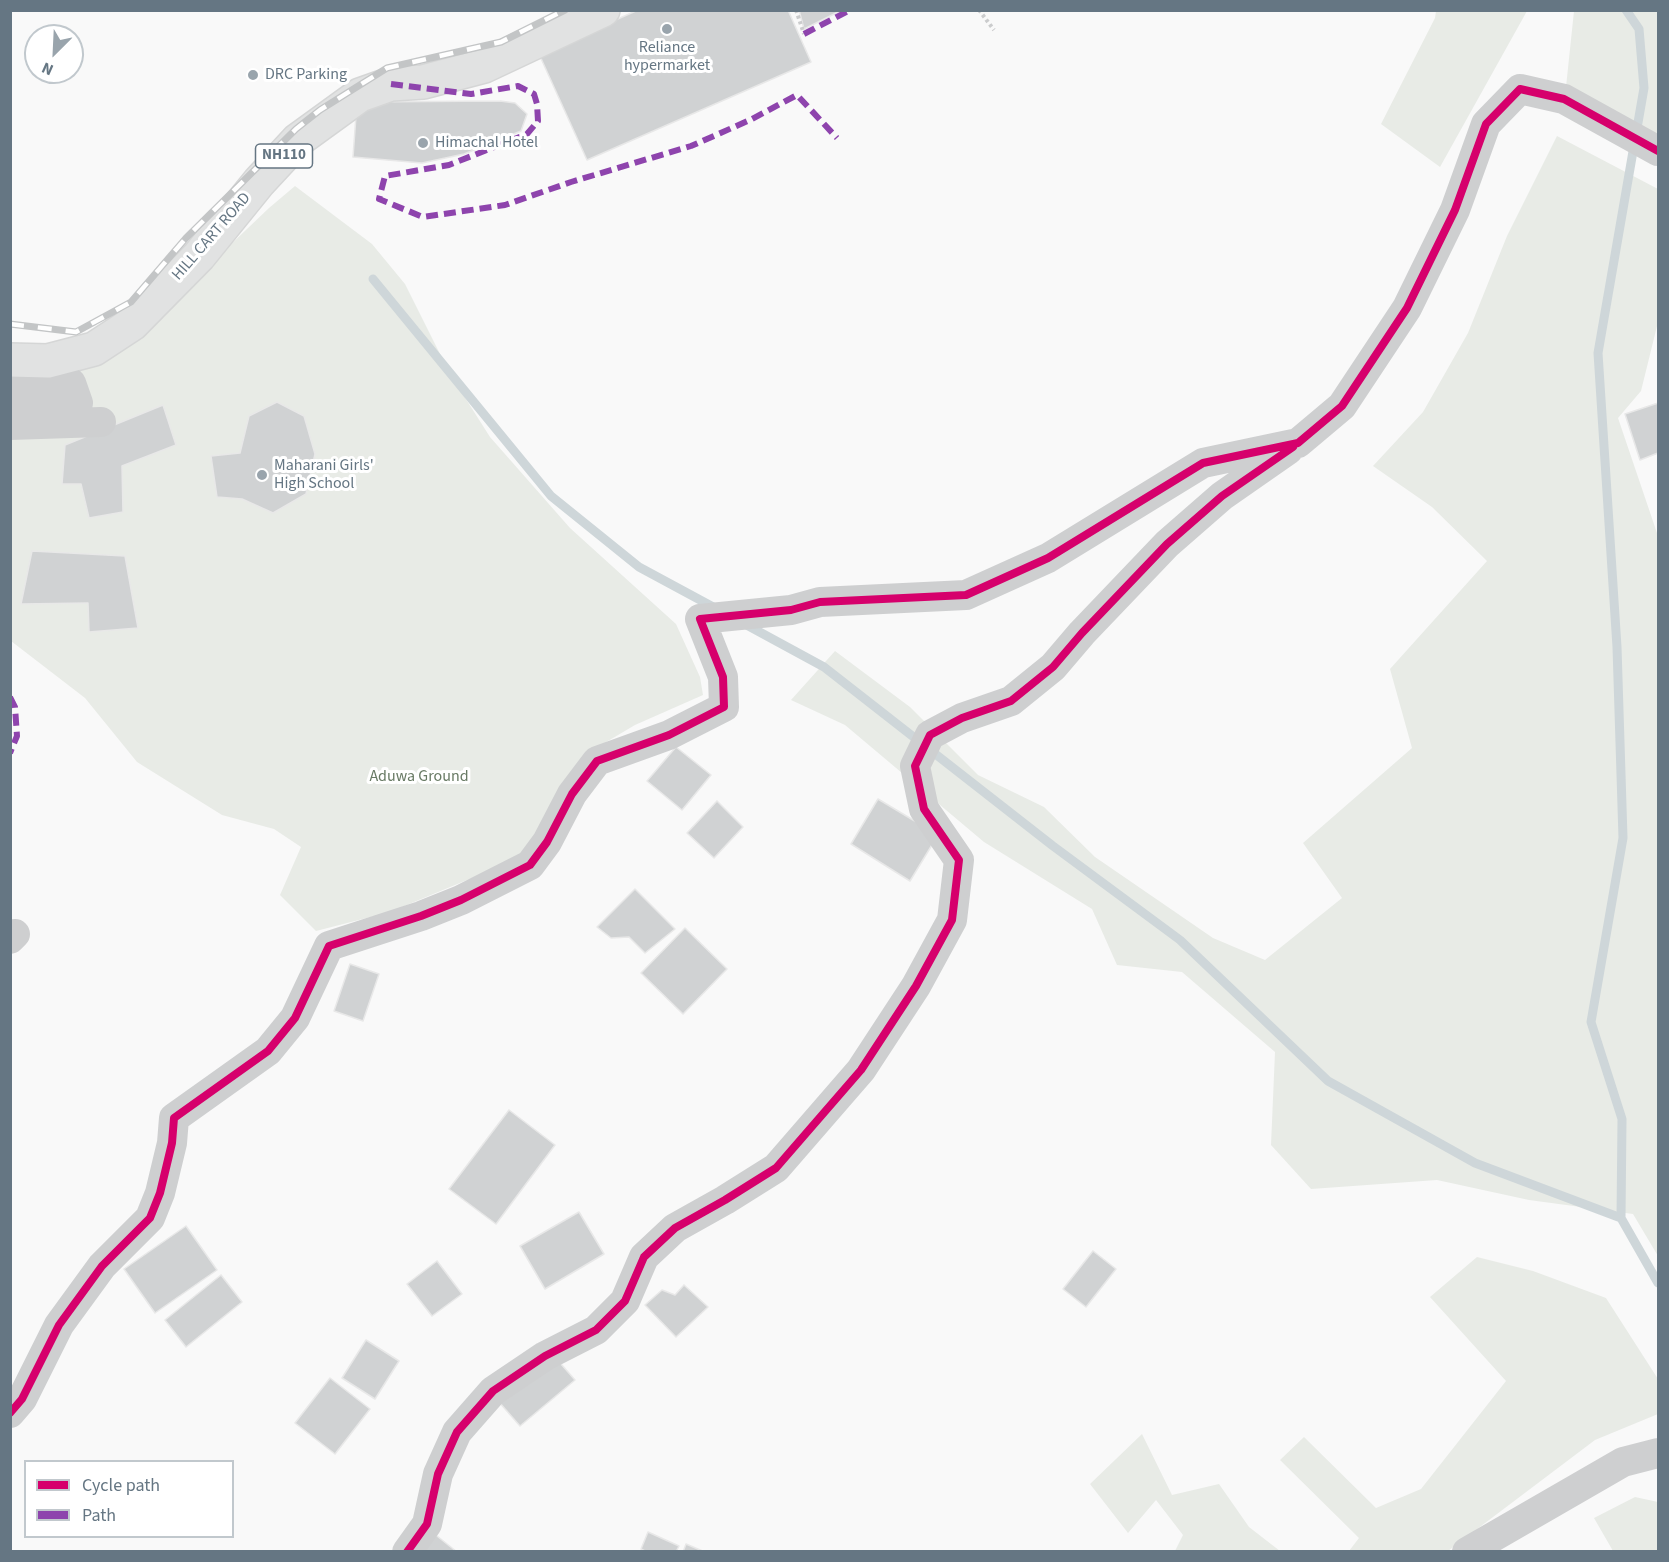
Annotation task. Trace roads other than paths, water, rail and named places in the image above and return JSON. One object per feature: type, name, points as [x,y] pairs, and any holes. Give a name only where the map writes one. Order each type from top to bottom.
[{"type":"highway","name":"HILL CART ROAD","points":[[10,360],[48,361],[94,349],[132,324],[199,256],[259,182],[298,140],[360,95],[391,84],[423,82],[484,66],[603,10]]},
{"type":"street","points":[[407,1551],[427,1524],[438,1474],[457,1432],[493,1391],[545,1356],[596,1330],[625,1301],[644,1257],[675,1228],[725,1200],[776,1167],[861,1070],[916,986],[952,920],[959,860],[924,809],[915,766],[930,735],[962,718],[1011,701],[1053,667],[1082,633],[1167,544],[1222,496],[1298,443],[1342,406],[1407,308],[1455,210],[1486,124],[1520,89],[1564,99],[1659,151]]},
{"type":"street","points":[[10,378],[35,378],[71,383],[78,403],[60,405],[25,401],[10,402]]},
{"type":"street","points":[[10,425],[101,422]]},
{"type":"street","points":[[10,1413],[22,1399],[59,1325],[102,1266],[150,1218],[160,1193],[172,1143],[174,1118],[268,1051],[295,1018],[329,946],[421,916],[461,900],[530,865],[547,842],[572,794],[597,761],[669,735],[724,707],[723,677],[700,619],[791,610],[820,602],[966,595],[1048,558],[1203,463],[1298,443]]},
{"type":"street","points":[[1467,1551],[1623,1462],[1659,1453]]},
{"type":"waterway","points":[[1621,1218],[1622,1119],[1591,1022],[1623,838],[1617,647],[1598,353],[1644,88],[1639,29],[1626,10]]},
{"type":"waterway","points":[[373,279],[551,496],[639,567],[715,608]]},
{"type":"waterway","points":[[743,623],[824,667],[1053,846],[1180,940],[1328,1081],[1475,1163],[1621,1218],[1658,1283]]},
{"type":"railway","points":[[10,324],[76,332],[131,302],[186,238],[296,129],[320,110],[387,68],[501,42],[565,10]]},
{"type":"place","name":"Reliance hypermarket","points":[[667,29]]},
{"type":"place","name":"DRC Parking","points":[[253,75]]},
{"type":"place","name":"Himachal Hotel","points":[[423,143]]},
{"type":"place","name":"Maharani Girls' High School","points":[[262,475]]},
{"type":"park label","name":"Aduwa Ground","points":[[419,777]]}]
